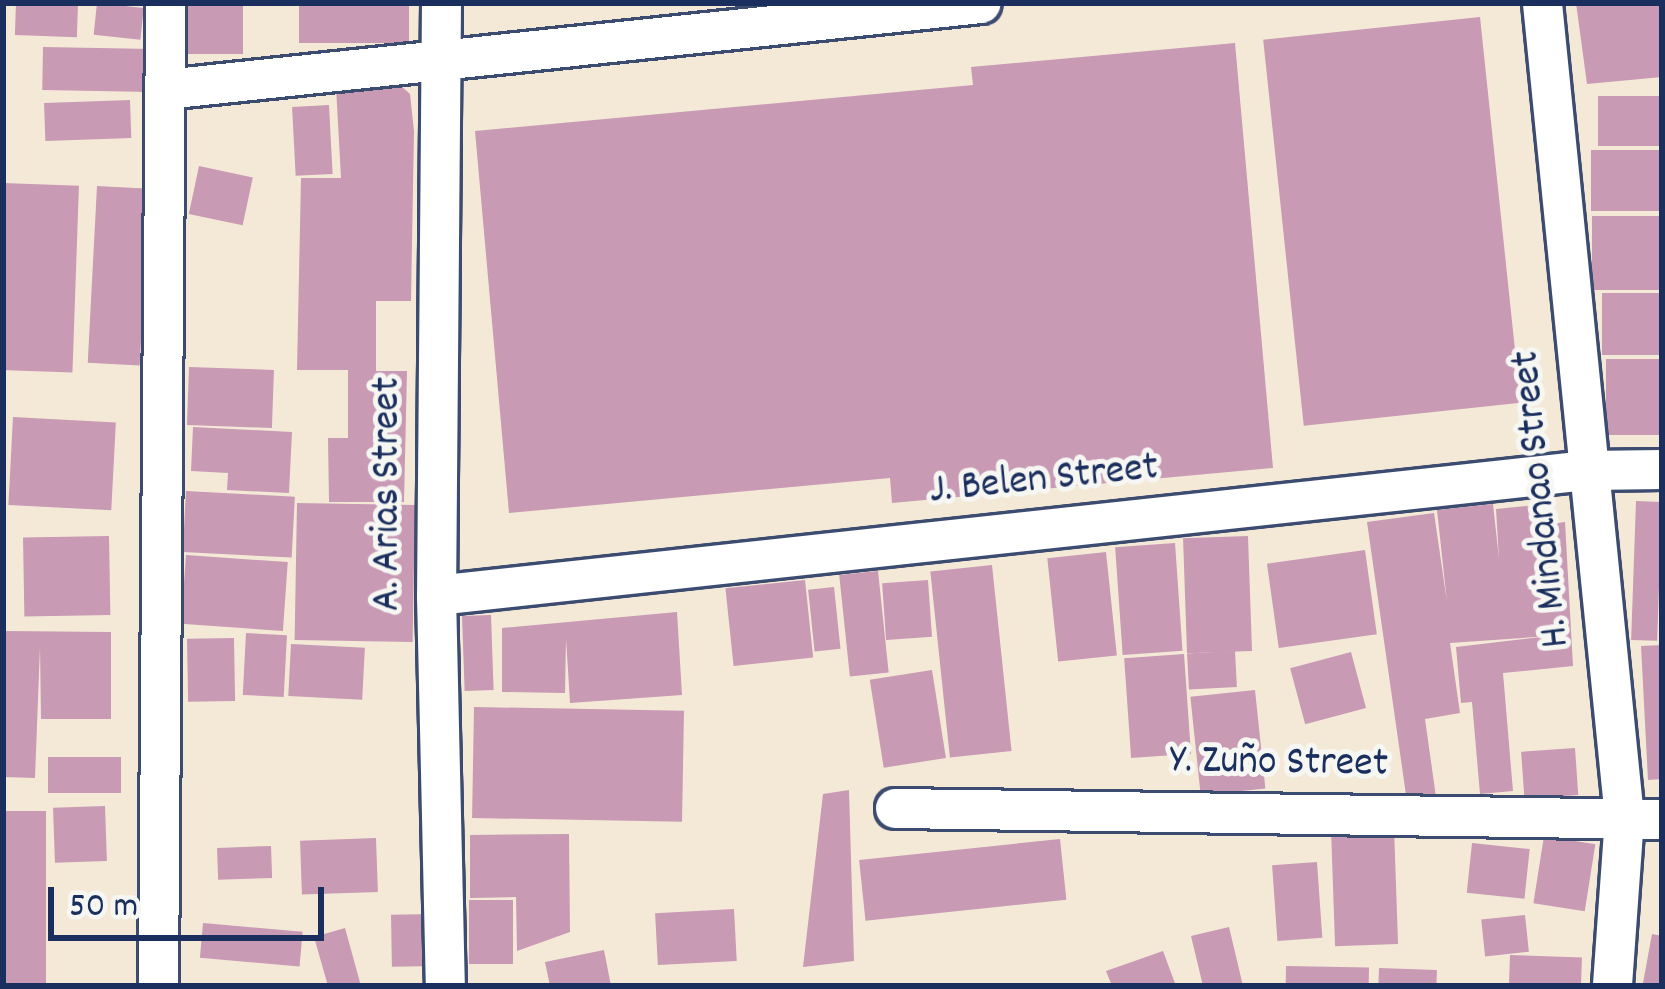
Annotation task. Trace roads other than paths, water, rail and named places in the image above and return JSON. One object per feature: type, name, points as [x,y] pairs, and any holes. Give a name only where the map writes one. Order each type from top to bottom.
[{"type":"street","points":[[158,986],[165,3]]},
{"type":"street","name":"A. Arias Street","points":[[441,3],[436,596],[446,986]]},
{"type":"street","name":"H. Mindanao Street","points":[[1542,3],[1587,470],[1643,818],[1612,986]]},
{"type":"street","points":[[165,89],[441,63],[718,18],[961,4]]},
{"type":"street","name":"J. Belen Street","points":[[436,596],[1587,470],[1662,469]]},
{"type":"street","name":"Y. Zuño Street","points":[[895,808],[1643,818]]}]
